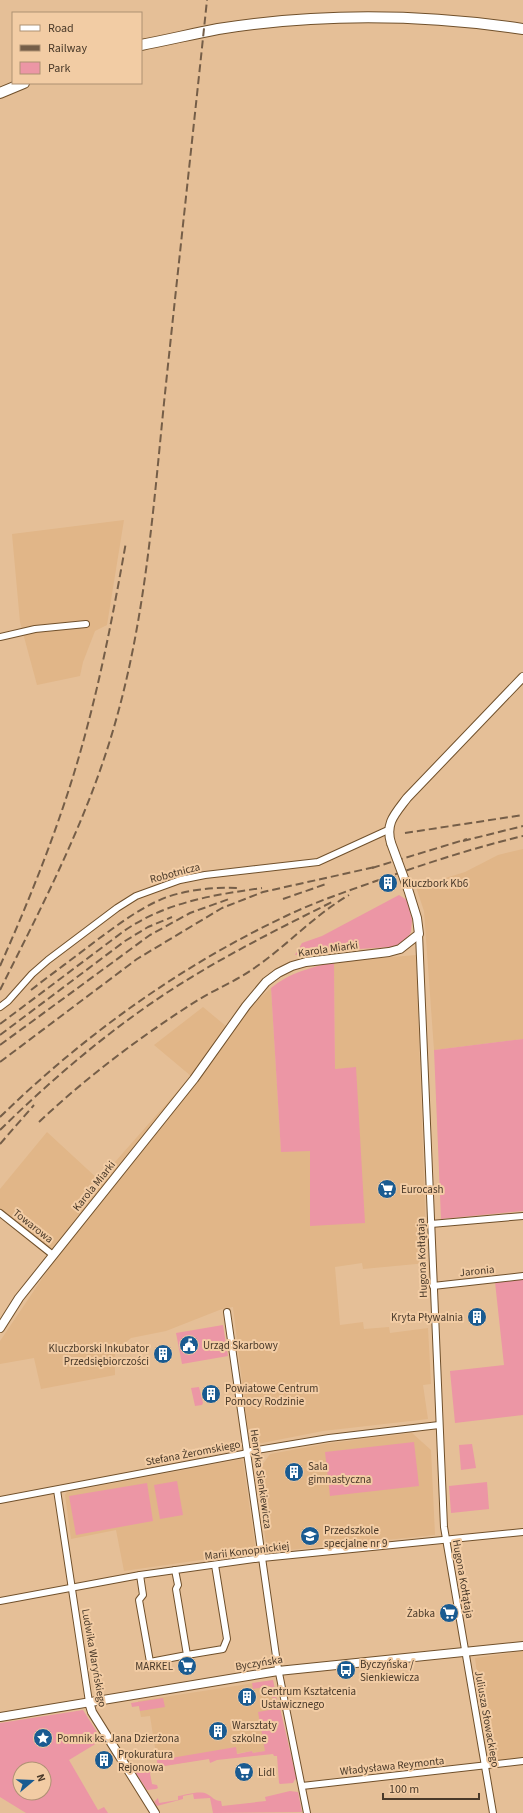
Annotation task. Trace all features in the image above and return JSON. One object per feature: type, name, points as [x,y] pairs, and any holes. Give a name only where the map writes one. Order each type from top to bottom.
[{"type":"main road","points":[[142,45],[218,29],[317,19],[402,17],[491,24],[523,29]]},
{"type":"main road","points":[[0,93],[22,84]]},
{"type":"street","points":[[0,637],[35,629],[86,624]]},
{"type":"street","points":[[419,934],[417,918],[391,843],[388,830],[392,819],[407,798],[523,677]]},
{"type":"street","name":"Robotnicza","points":[[0,1007],[8,1001],[32,974],[48,960],[117,908],[136,896],[157,887],[205,875],[318,862],[388,830]]},
{"type":"street","name":"Hugona Kołłątaja","points":[[419,934],[445,1540],[465,1652]]},
{"type":"street","name":"Karola Miarki","points":[[0,1328],[19,1298],[194,1079],[246,1006],[266,982],[278,973],[292,966],[306,962],[400,950],[419,934]]},
{"type":"street","name":"Towarowa","points":[[0,1214],[53,1255]]},
{"type":"street","points":[[431,1224],[523,1216]]},
{"type":"street","name":"Jaronia","points":[[433,1286],[523,1276]]},
{"type":"street","name":"Henryka Sienkiewicza","points":[[227,1312],[278,1671],[307,1813]]},
{"type":"street","name":"Stefana Żeromskiego","points":[[0,1500],[330,1438],[439,1425]]},
{"type":"street","name":"Ludwika Waryńskiego","points":[[57,1490],[89,1702],[92,1712],[155,1813]]},
{"type":"street","name":"Marii Konopnickiej","points":[[0,1601],[140,1575],[262,1558],[523,1532]]},
{"type":"street","points":[[140,1575],[143,1595],[139,1600],[150,1662],[223,1649],[227,1639],[215,1565]]},
{"type":"street","points":[[175,1570],[178,1585],[176,1589],[187,1655]]},
{"type":"street","name":"Byczyńska","points":[[0,1717],[278,1671],[523,1646]]},
{"type":"street","name":"Juliusza Słowackiego","points":[[465,1652],[494,1813]]},
{"type":"street","name":"Władysława Reymonta","points":[[302,1786],[523,1761]]},
{"type":"shaded area","points":[[124,520],[107,625],[95,631],[83,662],[80,676],[37,685],[20,622],[12,534]]},
{"type":"shaded area","points":[[523,849],[523,1039],[434,1050],[424,911],[416,887],[465,872],[498,855]]},
{"type":"shaded area","points":[[416,955],[427,1263],[363,1269],[362,1263],[335,1267],[340,1325],[363,1322],[364,1329],[389,1327],[390,1333],[428,1328],[431,1384],[423,1385],[428,1419],[323,1431],[262,1443],[249,1440],[233,1307],[222,1309],[166,1331],[131,1338],[115,1352],[115,1375],[41,1389],[34,1358],[0,1364],[0,1341],[56,1258],[0,1210],[0,1189],[47,1132],[99,1180],[191,1076],[154,1045],[203,1007],[227,1027],[271,988],[281,1151],[310,1151],[310,1226],[356,1068],[335,1069],[334,962]]},
{"type":"shaded area","points":[[412,1433],[431,1450],[435,1535],[270,1552],[267,1550],[256,1474],[270,1454],[330,1443]]},
{"type":"shaded area","points":[[241,1459],[243,1461],[256,1552],[124,1571],[116,1530],[71,1539],[65,1495],[67,1492]]},
{"type":"shaded area","points":[[523,1651],[523,1759],[489,1763],[475,1658]]},
{"type":"shaded area","points":[[273,1680],[286,1748],[253,1753],[252,1751],[158,1767],[150,1716],[141,1717],[138,1701]]},
{"type":"green space","points":[[399,895],[407,900],[412,920],[411,932],[405,942],[391,947],[295,955],[302,943],[322,936]]},
{"type":"green space","points":[[334,962],[335,1069],[356,1067],[365,1223],[310,1226],[310,1151],[281,1152],[271,988],[293,974]]},
{"type":"green space","points":[[523,1039],[523,1211],[441,1219],[434,1050]]},
{"type":"green space","points":[[523,1279],[523,1415],[455,1423],[450,1371],[504,1365],[495,1282]]},
{"type":"green space","points":[[223,1325],[228,1356],[182,1364],[176,1333]]},
{"type":"green space","points":[[199,1387],[203,1403],[202,1405],[195,1406],[191,1388]]},
{"type":"green space","points":[[414,1442],[419,1486],[330,1496],[325,1452]]},
{"type":"green space","points":[[472,1444],[476,1468],[461,1470],[459,1445]]},
{"type":"green space","points":[[177,1481],[183,1515],[160,1519],[154,1485]]},
{"type":"green space","points":[[487,1482],[489,1509],[451,1513],[449,1486]]},
{"type":"green space","points":[[147,1483],[153,1521],[76,1535],[69,1496]]},
{"type":"green space","points":[[273,1680],[277,1701],[273,1702],[270,1686],[253,1689],[252,1683]]},
{"type":"green space","points":[[163,1698],[165,1707],[140,1711],[139,1706],[132,1707],[131,1703]]},
{"type":"green space","points":[[280,1708],[297,1781],[295,1779],[293,1783],[279,1783],[277,1756],[274,1756],[273,1754],[217,1760],[210,1763],[209,1759],[158,1767],[156,1755],[170,1752],[169,1757],[171,1758],[236,1747],[237,1754],[252,1751],[253,1753],[265,1751],[258,1712]]},
{"type":"green space","points":[[83,1710],[102,1740],[69,1760],[98,1810],[104,1807],[108,1813],[26,1813],[0,1797],[0,1723]]},
{"type":"green space","points":[[158,1767],[150,1773],[152,1784],[157,1785],[158,1788],[147,1790],[135,1772]]},
{"type":"green space","points":[[290,1791],[298,1792],[302,1812],[213,1813],[210,1798],[194,1799],[193,1794],[183,1796],[183,1799],[157,1806],[154,1802],[158,1798],[159,1803],[178,1800],[178,1796],[200,1792],[207,1794],[215,1800],[221,1801],[222,1806],[266,1801],[265,1797]]},
{"type":"railway","points":[[0,990],[63,861],[91,795],[114,727],[125,687],[141,607],[152,525],[207,0]]},
{"type":"railway","points":[[0,966],[45,857],[74,774],[101,670],[126,542]]},
{"type":"railway","points":[[405,833],[523,815]]},
{"type":"railway","points":[[463,841],[523,826]]},
{"type":"railway","points":[[0,1117],[65,1058],[134,1005],[208,957],[247,936],[297,911],[342,893],[412,868],[523,836]]},
{"type":"railway","points":[[372,868],[467,839]]},
{"type":"railway","points":[[0,1062],[137,959],[222,908],[263,892],[375,867]]},
{"type":"railway","points":[[283,899],[326,884]]},
{"type":"railway","points":[[31,990],[122,922],[157,901],[176,894],[194,890],[212,888],[240,888]]},
{"type":"railway","points":[[0,1024],[124,931],[140,921],[173,906],[190,901],[262,888]]},
{"type":"railway","points":[[39,1122],[76,1089],[136,1042],[198,1000],[253,969],[324,912],[349,895]]},
{"type":"railway","points":[[0,1045],[150,935],[190,913],[229,899]]},
{"type":"railway","points":[[0,1130],[80,1057],[145,1007],[228,956],[332,902]]},
{"type":"railway","points":[[0,1035],[125,941],[148,927],[172,917]]},
{"type":"railway","points":[[0,1144],[34,1105]]},
{"type":"place","name":"Kluczbork Kb6","points":[[388,883]]},
{"type":"place","name":"Eurocash","points":[[387,1189]]},
{"type":"place","name":"Kryta Pływalnia","points":[[477,1317]]},
{"type":"place","name":"Urząd Skarbowy","points":[[189,1345]]},
{"type":"place","name":"Kluczborski Inkubator Przedsiębiorczości","points":[[163,1354]]},
{"type":"place","name":"Powiatowe Centrum Pomocy Rodzinie","points":[[211,1394]]},
{"type":"place","name":"Sala gimnastyczna","points":[[294,1472]]},
{"type":"place","name":"Przedszkole specjalne nr 9","points":[[310,1536]]},
{"type":"place","name":"Żabka","points":[[449,1613]]},
{"type":"place","name":"MARKEL","points":[[187,1666]]},
{"type":"place","name":"Byczyńska / Sienkiewicza","points":[[346,1670]]},
{"type":"place","name":"Centrum Kształcenia Ustawicznego","points":[[247,1697]]},
{"type":"place","name":"Warsztaty szkolne","points":[[218,1731]]},
{"type":"place","name":"Pomnik ks. Jana Dzierżona","points":[[43,1738]]},
{"type":"place","name":"Prokuratura Rejonowa","points":[[104,1760]]},
{"type":"place","name":"Lidl","points":[[244,1772]]}]
